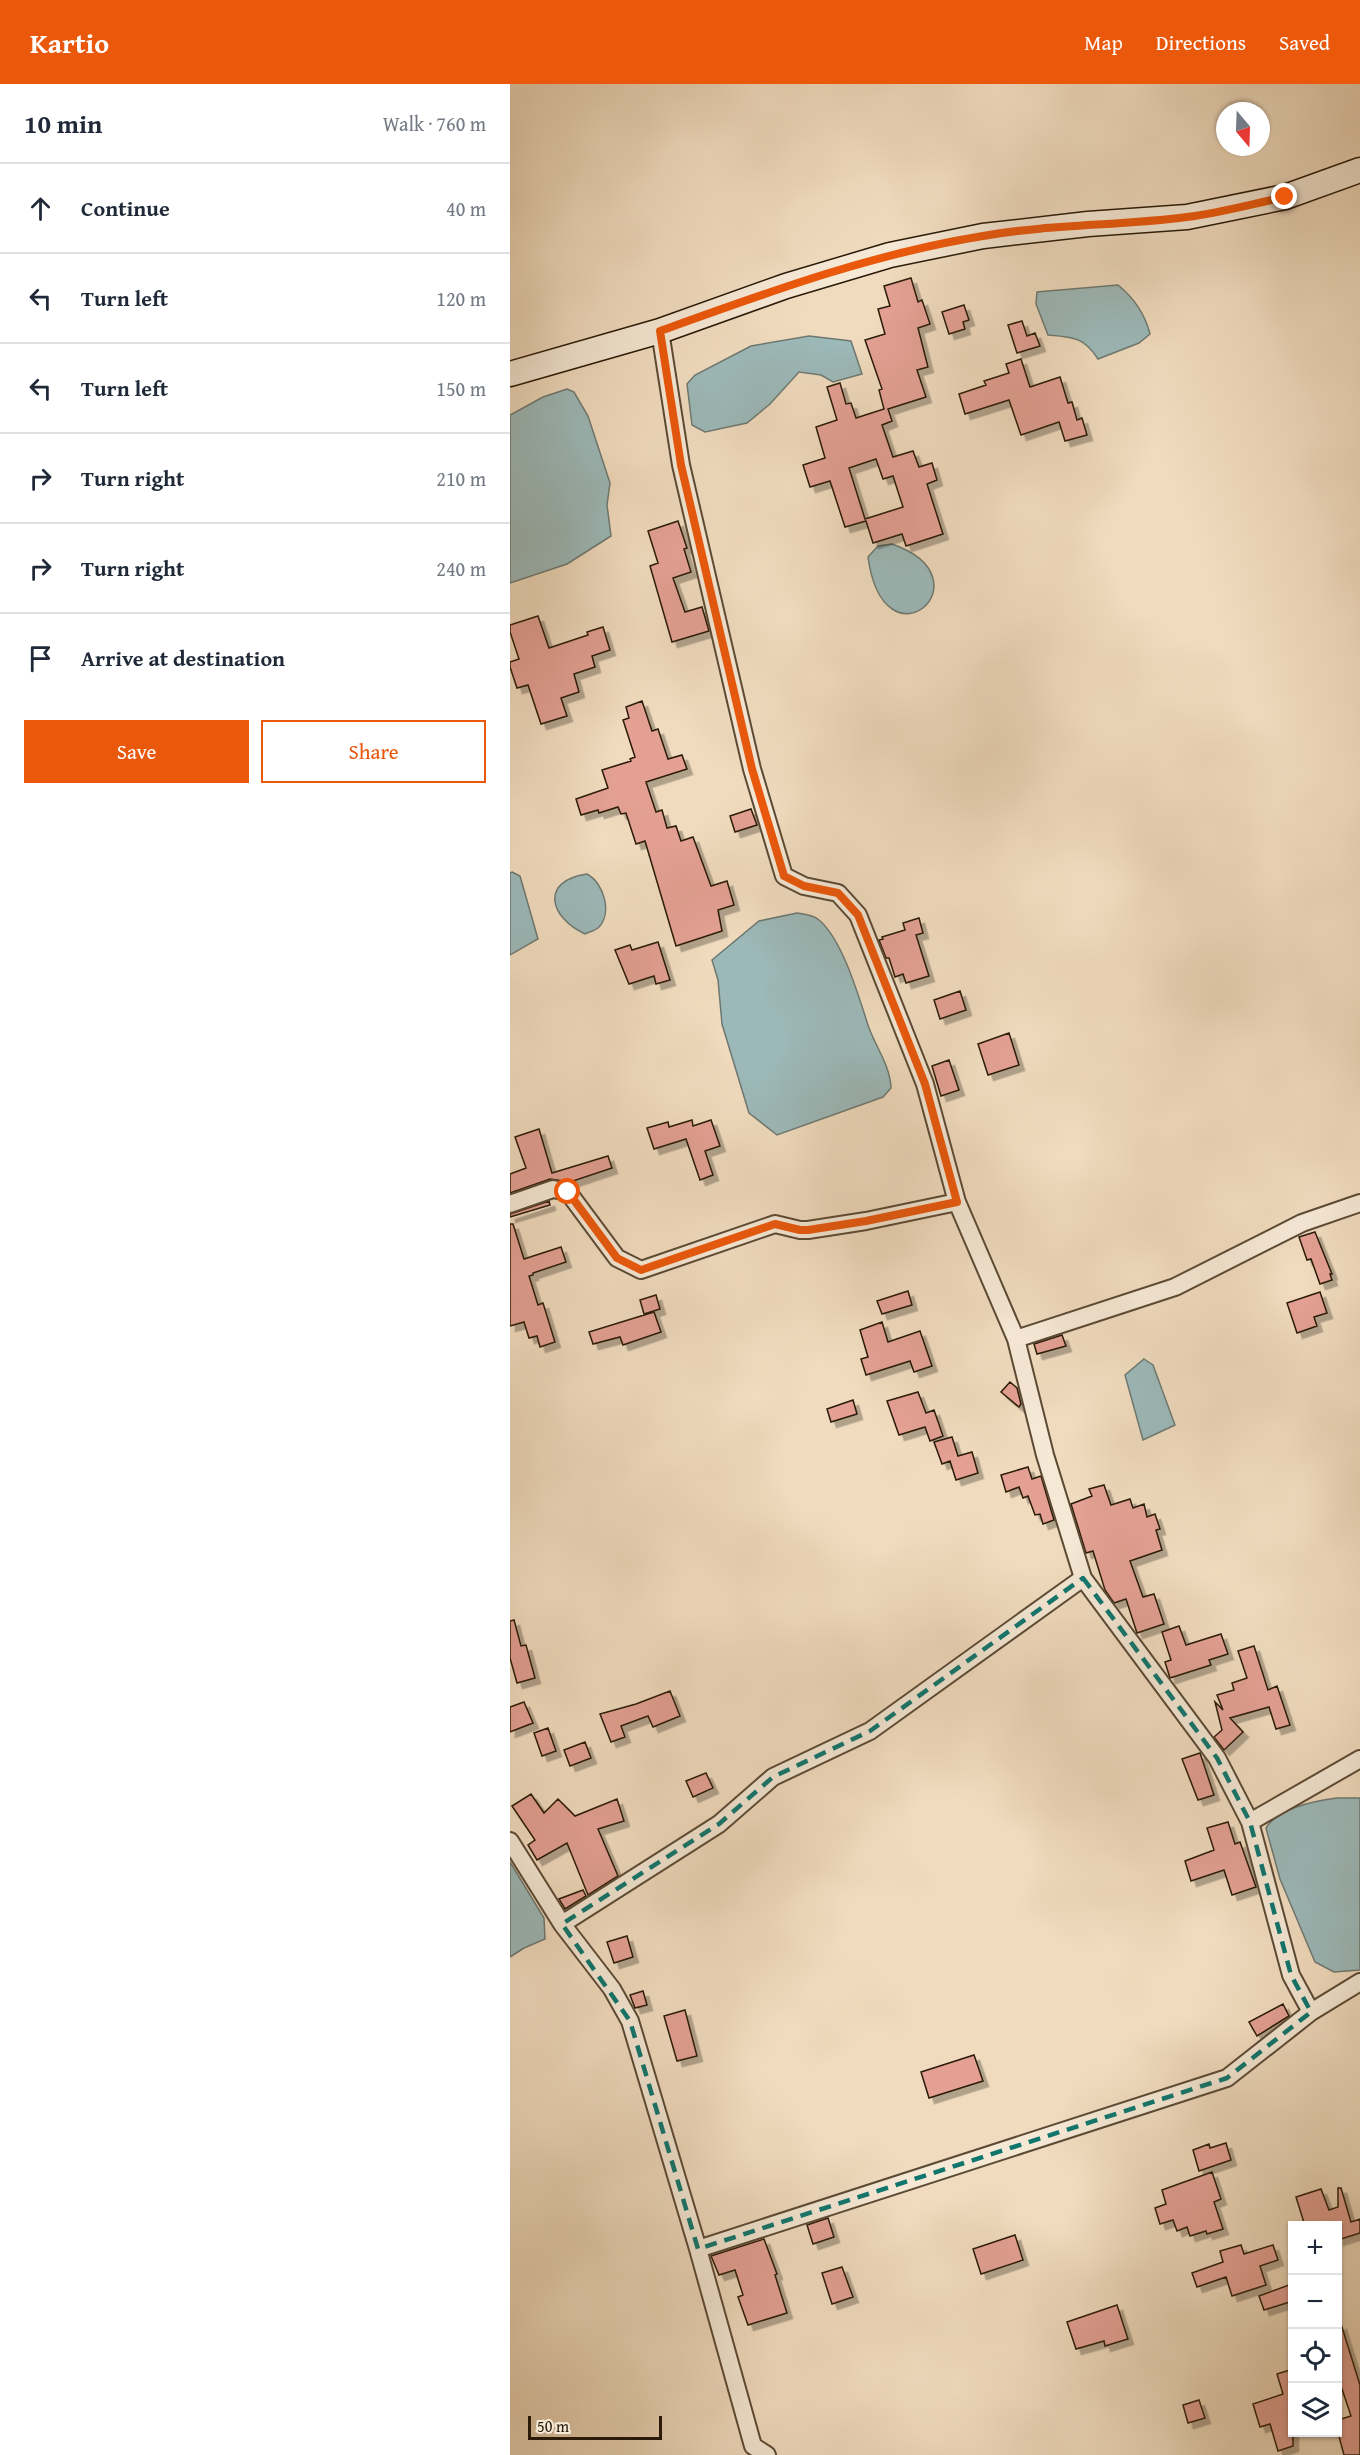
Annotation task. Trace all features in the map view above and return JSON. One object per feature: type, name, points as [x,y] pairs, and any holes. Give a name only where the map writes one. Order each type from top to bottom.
[{"type":"main road","points":[[510,374],[660,331],[786,286],[890,255],[983,236],[1088,224],[1187,217],[1285,197],[1360,170]]},
{"type":"street","points":[[660,331],[681,465],[752,769],[784,876],[804,886],[838,893],[858,915],[925,1084],[957,1202],[1016,1339],[1045,1455],[1083,1578],[1217,1758],[1250,1822],[1291,1975],[1311,2012]]},
{"type":"street","points":[[510,1204],[553,1189],[568,1192],[617,1258],[641,1270],[775,1224],[808,1230],[866,1221],[957,1202]]},
{"type":"street","points":[[1016,1339],[1175,1287],[1302,1223],[1360,1203]]},
{"type":"street","points":[[562,1924],[719,1824],[773,1777],[870,1731],[1083,1578]]},
{"type":"street","points":[[1250,1822],[1360,1759]]},
{"type":"street","points":[[510,1841],[562,1924],[612,1989],[630,2021],[698,2249],[753,2446],[767,2455]]},
{"type":"street","points":[[698,2249],[1227,2078],[1311,2012],[1360,1982]]},
{"type":"highlighted area","points":[[1083,1578],[1217,1758],[1250,1822],[1291,1975],[1311,2012],[1227,2078],[698,2249],[630,2021],[562,1924],[719,1824],[773,1777],[870,1731]]},
{"type":"water","points":[[1118,285],[1138,307],[1148,327],[1150,334],[1139,343],[1098,359],[1083,342],[1064,336],[1048,335],[1036,304],[1037,292]]},
{"type":"water","points":[[809,336],[851,341],[862,374],[833,382],[821,375],[799,372],[770,404],[747,423],[705,432],[692,425],[687,384],[695,375],[751,346]]},
{"type":"water","points":[[567,389],[574,392],[588,416],[610,483],[607,505],[611,536],[567,564],[510,583],[510,415],[543,397]]},
{"type":"water","points":[[892,544],[920,559],[933,577],[933,594],[924,608],[909,614],[893,609],[878,591],[868,557],[878,546]]},
{"type":"water","points":[[510,873],[520,876],[538,939],[510,955]]},
{"type":"water","points":[[587,874],[598,884],[606,907],[603,922],[598,928],[585,934],[564,919],[555,901],[556,892],[562,884],[572,878]]},
{"type":"water","points":[[797,913],[817,918],[836,941],[849,970],[869,1028],[886,1065],[891,1088],[883,1097],[777,1135],[749,1113],[722,1024],[718,980],[712,960],[759,921]]},
{"type":"water","points":[[1144,1359],[1153,1365],[1175,1425],[1143,1440],[1125,1375]]},
{"type":"water","points":[[1337,1798],[1360,1798],[1360,1970],[1334,1972],[1315,1962],[1280,1879],[1266,1828],[1279,1815],[1297,1807]]},
{"type":"water","points":[[510,1862],[544,1918],[545,1939],[510,1957]]},
{"type":"building","points":[[911,278],[918,302],[922,300],[930,324],[918,328],[928,367],[917,370],[926,397],[888,409],[892,421],[882,425],[893,457],[913,451],[919,467],[932,463],[937,480],[927,484],[943,534],[906,546],[902,534],[873,543],[866,521],[845,527],[830,481],[810,487],[803,465],[825,458],[816,427],[837,420],[827,387],[840,383],[846,404],[851,403],[856,418],[884,409],[879,390],[882,389],[865,340],[885,334],[878,309],[890,306],[884,286]],"holes":[[[876,459],[883,479],[893,476],[903,507],[865,519],[849,468]]]},
{"type":"building","points":[[964,305],[969,320],[963,322],[965,329],[949,334],[942,312]]},
{"type":"building","points":[[1022,321],[1027,336],[1035,333],[1040,346],[1017,353],[1008,325]]},
{"type":"building","points":[[1021,359],[1030,387],[1060,377],[1068,403],[1072,402],[1077,420],[1082,418],[1087,435],[1065,441],[1059,422],[1021,435],[1009,400],[965,414],[959,394],[986,385],[984,381],[1009,373],[1006,364]]},
{"type":"building","points":[[678,521],[687,548],[684,549],[691,572],[673,578],[685,612],[702,607],[709,631],[672,642],[650,566],[658,563],[648,531]]},
{"type":"building","points":[[538,616],[549,648],[588,635],[587,632],[603,627],[610,650],[592,656],[595,667],[574,674],[579,692],[561,698],[567,716],[541,724],[528,685],[517,688],[510,667],[510,662],[519,659],[510,625]]},
{"type":"building","points":[[642,701],[652,731],[658,729],[668,759],[682,755],[687,769],[646,782],[656,812],[662,810],[667,828],[676,826],[681,841],[693,837],[711,886],[727,881],[734,905],[718,910],[722,931],[676,946],[645,841],[636,844],[626,813],[621,814],[618,807],[599,813],[598,810],[581,815],[576,799],[608,788],[602,770],[631,761],[630,759],[635,757],[623,720],[629,718],[626,707]]},
{"type":"building","points":[[751,809],[757,825],[735,832],[730,816]]},
{"type":"building","points":[[919,918],[923,933],[916,935],[929,976],[906,983],[903,974],[895,977],[889,958],[886,958],[879,940],[905,930],[903,923]]},
{"type":"building","points":[[658,942],[670,980],[656,984],[654,976],[629,984],[615,950],[630,945],[632,950]]},
{"type":"building","points":[[960,991],[966,1010],[940,1019],[934,1000]]},
{"type":"building","points":[[1009,1033],[1019,1065],[988,1075],[978,1044]]},
{"type":"building","points":[[949,1060],[959,1090],[941,1096],[932,1066]]},
{"type":"building","points":[[692,1120],[693,1126],[711,1120],[720,1146],[705,1151],[713,1175],[700,1180],[686,1139],[654,1149],[647,1128],[668,1122],[669,1127]]},
{"type":"building","points":[[539,1129],[552,1173],[608,1156],[612,1168],[570,1182],[550,1179],[510,1193],[510,1174],[526,1168],[515,1137]]},
{"type":"building","points":[[549,1201],[550,1205],[510,1217],[510,1214]]},
{"type":"building","points":[[510,1224],[513,1224],[524,1259],[561,1247],[566,1262],[529,1276],[538,1305],[543,1303],[555,1342],[540,1347],[537,1336],[529,1338],[524,1322],[510,1326]]},
{"type":"building","points":[[1315,1232],[1332,1274],[1330,1274],[1332,1280],[1320,1284],[1311,1259],[1307,1260],[1299,1237]]},
{"type":"building","points":[[908,1291],[912,1305],[882,1314],[877,1301]]},
{"type":"building","points":[[1320,1292],[1327,1313],[1314,1317],[1317,1326],[1297,1333],[1287,1303]]},
{"type":"building","points":[[656,1295],[660,1309],[644,1314],[640,1300]]},
{"type":"building","points":[[654,1312],[661,1332],[623,1345],[620,1337],[593,1344],[589,1332]]},
{"type":"building","points":[[882,1322],[888,1342],[920,1331],[932,1366],[914,1372],[910,1361],[866,1375],[861,1359],[868,1357],[860,1330]]},
{"type":"building","points":[[1062,1335],[1066,1346],[1037,1354],[1034,1344]]},
{"type":"building","points":[[1010,1382],[1017,1388],[1021,1404],[1019,1407],[1001,1392]]},
{"type":"building","points":[[918,1392],[926,1413],[934,1410],[943,1436],[930,1441],[925,1427],[899,1435],[887,1401]]},
{"type":"building","points":[[853,1400],[857,1414],[831,1422],[827,1409]]},
{"type":"building","points":[[952,1437],[958,1456],[972,1452],[978,1473],[956,1480],[950,1461],[942,1464],[934,1442]]},
{"type":"building","points":[[1028,1467],[1032,1479],[1041,1476],[1054,1520],[1043,1524],[1040,1514],[1035,1515],[1028,1496],[1023,1498],[1019,1487],[1006,1492],[1001,1475]]},
{"type":"building","points":[[1104,1485],[1111,1505],[1130,1499],[1133,1508],[1144,1504],[1147,1517],[1155,1514],[1160,1529],[1156,1530],[1162,1550],[1130,1561],[1143,1597],[1154,1594],[1164,1624],[1137,1633],[1126,1599],[1114,1603],[1105,1590],[1093,1551],[1086,1553],[1071,1504],[1092,1496],[1089,1489]]},
{"type":"building","points":[[514,1620],[521,1646],[526,1645],[535,1678],[517,1683],[510,1658],[510,1621]]},
{"type":"building","points":[[1179,1626],[1186,1645],[1221,1634],[1228,1654],[1209,1660],[1211,1665],[1170,1678],[1165,1662],[1171,1660],[1162,1632]]},
{"type":"building","points":[[1254,1646],[1268,1690],[1277,1686],[1290,1725],[1276,1729],[1269,1707],[1230,1718],[1243,1732],[1224,1750],[1214,1737],[1222,1730],[1215,1702],[1223,1710],[1217,1695],[1234,1690],[1232,1683],[1247,1678],[1238,1651]]},
{"type":"building","points":[[670,1691],[680,1716],[653,1727],[648,1716],[621,1726],[625,1737],[611,1742],[600,1714]]},
{"type":"building","points":[[524,1702],[533,1723],[510,1732],[510,1707]]},
{"type":"building","points":[[548,1728],[556,1751],[542,1756],[534,1733]]},
{"type":"building","points":[[585,1742],[591,1758],[570,1766],[564,1750]]},
{"type":"building","points":[[1200,1753],[1214,1795],[1198,1800],[1182,1759]]},
{"type":"building","points":[[706,1773],[713,1788],[693,1797],[686,1781]]},
{"type":"building","points":[[531,1794],[544,1813],[558,1799],[575,1816],[617,1799],[624,1821],[598,1829],[618,1876],[588,1895],[567,1843],[537,1860],[528,1845],[535,1840],[512,1806]]},
{"type":"building","points":[[1228,1822],[1235,1844],[1240,1842],[1256,1887],[1232,1895],[1224,1870],[1191,1881],[1185,1861],[1214,1850],[1207,1828]]},
{"type":"building","points":[[583,1890],[586,1896],[565,1909],[559,1899]]},
{"type":"building","points":[[627,1936],[633,1957],[614,1963],[607,1942]]},
{"type":"building","points":[[643,1991],[647,2005],[635,2008],[630,1995]]},
{"type":"building","points":[[1283,2004],[1289,2016],[1257,2036],[1249,2022]]},
{"type":"building","points":[[685,2010],[697,2056],[677,2061],[664,2016]]},
{"type":"building","points":[[974,2055],[983,2081],[929,2098],[921,2072]]},
{"type":"building","points":[[1226,2143],[1231,2160],[1199,2171],[1193,2150],[1209,2144],[1210,2148]]},
{"type":"building","points":[[1212,2172],[1221,2199],[1214,2202],[1223,2229],[1190,2236],[1187,2227],[1177,2231],[1173,2220],[1160,2224],[1155,2208],[1166,2204],[1162,2190]]},
{"type":"building","points":[[1338,2188],[1341,2188],[1351,2222],[1360,2219],[1360,2233],[1342,2239],[1342,2221],[1303,2221],[1296,2197],[1321,2189],[1329,2210],[1338,2207]]},
{"type":"building","points":[[828,2218],[834,2237],[813,2244],[807,2225]]},
{"type":"building","points":[[1015,2235],[1023,2260],[981,2274],[973,2249]]},
{"type":"building","points":[[764,2239],[777,2274],[775,2275],[787,2313],[748,2325],[738,2297],[743,2295],[735,2270],[719,2275],[711,2256]]},
{"type":"building","points":[[1241,2245],[1244,2254],[1273,2245],[1278,2260],[1260,2266],[1266,2285],[1232,2296],[1226,2277],[1197,2287],[1192,2273],[1223,2262],[1220,2251]]},
{"type":"building","points":[[842,2267],[853,2297],[832,2304],[822,2273]]},
{"type":"building","points":[[1288,2285],[1288,2303],[1264,2310],[1259,2296]]},
{"type":"building","points":[[1117,2305],[1128,2339],[1105,2346],[1104,2341],[1076,2349],[1067,2322]]},
{"type":"building","points":[[1342,2327],[1360,2385],[1360,2455],[1344,2455],[1339,2437],[1342,2437],[1342,2419],[1351,2416],[1342,2389]]},
{"type":"building","points":[[1288,2371],[1288,2437],[1293,2437],[1293,2446],[1278,2451],[1270,2424],[1260,2427],[1253,2404],[1283,2394],[1277,2374]]},
{"type":"building","points":[[1199,2400],[1205,2418],[1188,2423],[1183,2405]]},
{"type":"route","points":[[568,1192],[617,1258],[641,1270],[775,1224],[808,1230],[866,1221],[957,1202],[925,1084],[858,915],[838,893],[804,886],[784,876],[752,769],[681,465],[660,331],[786,286],[890,255],[983,236],[1088,224],[1187,217],[1285,197]]}]
